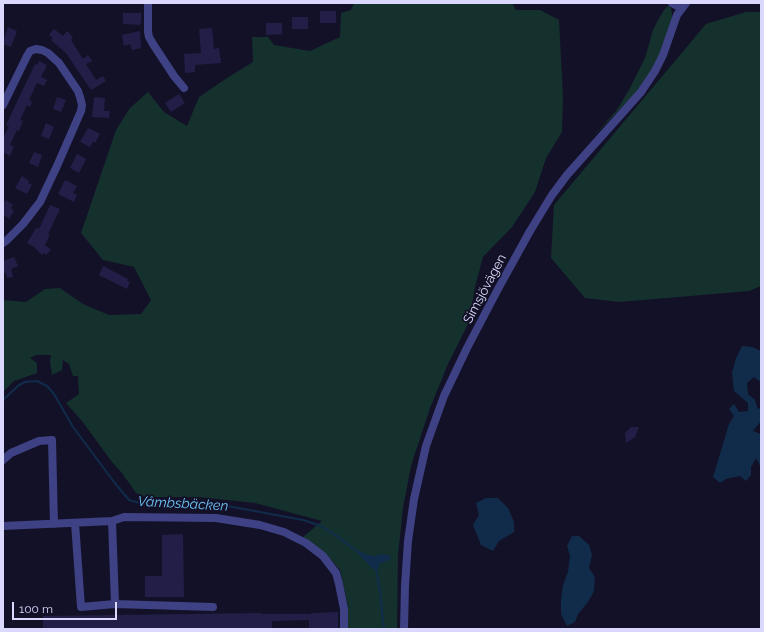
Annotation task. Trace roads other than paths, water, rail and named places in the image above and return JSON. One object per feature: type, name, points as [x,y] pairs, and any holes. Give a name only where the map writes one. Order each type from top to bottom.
[{"type":"street","points":[[148,3],[149,37],[174,76],[184,88]]},
{"type":"street","points":[[672,3],[684,6]]},
{"type":"street","name":"Simsjövägen","points":[[404,629],[408,541],[414,499],[426,446],[444,396],[467,348],[530,231],[552,195],[567,175],[641,92],[655,71],[663,55],[677,15],[684,6]]},
{"type":"street","points":[[3,105],[26,56],[30,51],[36,49],[48,53],[59,63],[78,91],[82,105],[81,111],[40,202],[23,224],[6,242],[3,243]]},
{"type":"street","points":[[3,460],[10,453],[39,441],[52,440],[54,524]]},
{"type":"street","points":[[3,526],[112,521],[124,517],[216,518],[260,525],[284,532],[306,543],[323,556],[336,572],[344,609],[344,629]]},
{"type":"street","points":[[112,521],[114,604]]},
{"type":"street","points":[[75,523],[81,607],[114,604],[213,607]]},
{"type":"water","points":[[742,346],[752,347],[761,351],[761,382],[754,377],[747,383],[748,394],[755,400],[758,409],[761,408],[761,421],[753,431],[761,434],[761,472],[756,458],[751,467],[751,475],[746,481],[740,476],[726,479],[720,483],[713,477],[729,424],[734,416],[729,409],[734,404],[739,412],[748,411],[748,403],[734,391],[732,373],[736,358]]},
{"type":"water","points":[[486,498],[498,498],[508,508],[514,522],[514,532],[499,541],[493,551],[481,545],[473,525],[479,515],[476,503]]},
{"type":"water","points":[[572,536],[579,536],[589,545],[592,555],[589,568],[595,577],[594,591],[588,602],[578,614],[575,622],[567,626],[561,614],[561,600],[563,585],[568,572],[570,556],[567,546]]},
{"type":"water","points":[[356,551],[374,556],[383,554],[389,555],[391,558],[388,561],[380,563],[378,569],[373,569]]},
{"type":"waterway","name":"Våmbsbäcken","points":[[3,400],[19,385],[25,382],[37,381],[47,386],[54,394],[73,427],[129,500],[144,504],[181,503],[222,505],[303,520],[321,526],[358,552]]},
{"type":"waterway","name":"Våmbsbäcken","points":[[374,567],[376,569],[380,592],[384,629]]}]
